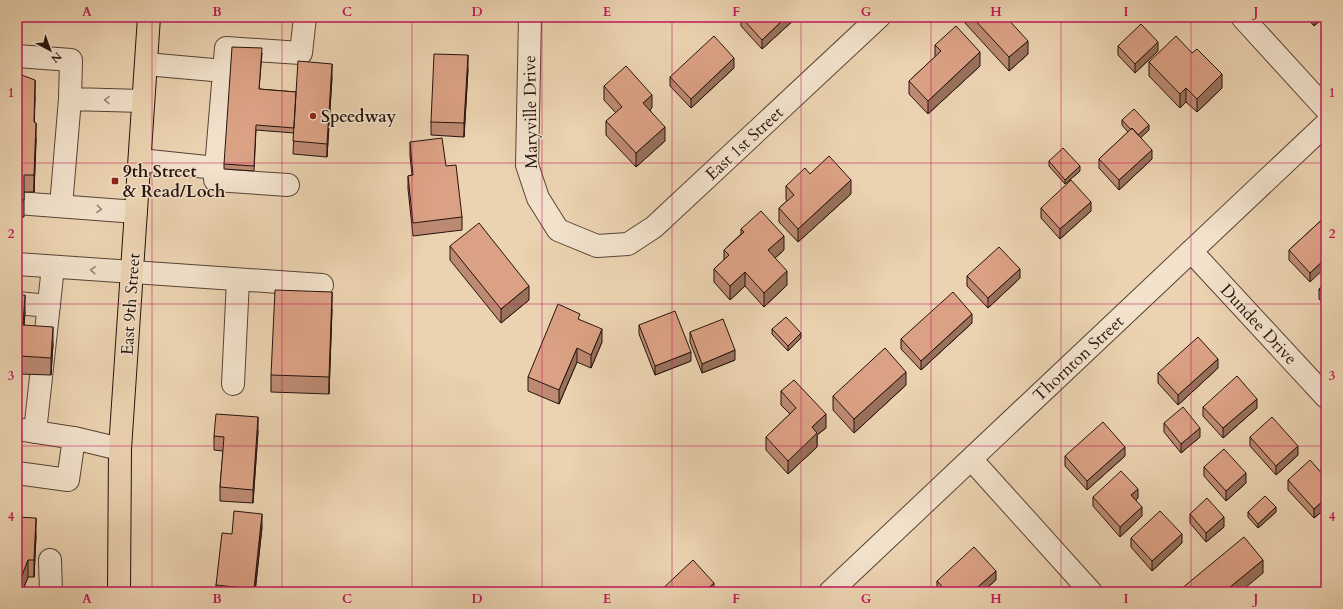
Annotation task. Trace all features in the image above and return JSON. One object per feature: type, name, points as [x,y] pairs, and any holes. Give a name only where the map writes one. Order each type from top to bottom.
[{"type":"main road","name":"East 9th Street","points":[[119,592],[120,449],[149,17]]},
{"type":"street","points":[[288,185],[215,180],[226,48],[301,53],[304,17]]},
{"type":"street","name":"Maryville Drive","points":[[530,17],[527,166],[538,198],[558,230],[597,246]]},
{"type":"street","name":"East 1st Street","points":[[597,246],[628,244],[654,227],[879,17]]},
{"type":"street","points":[[1242,17],[1326,109]]},
{"type":"street","points":[[17,56],[71,60],[70,99],[61,206]]},
{"type":"street","points":[[146,64],[224,71]]},
{"type":"street","points":[[70,99],[144,101]]},
{"type":"street","name":"Thornton Street","points":[[830,592],[1326,124]]},
{"type":"street","points":[[140,160],[216,168]]},
{"type":"street","points":[[17,203],[136,212]]},
{"type":"street","name":"Dundee Drive","points":[[1191,251],[1326,397]]},
{"type":"street","points":[[17,264],[322,285]]},
{"type":"street","points":[[53,267],[49,306],[26,430],[74,438],[120,449]]},
{"type":"street","points":[[232,384],[238,280]]},
{"type":"street","points":[[17,303],[49,306]]},
{"type":"street","points":[[17,473],[68,480],[74,438]]},
{"type":"street","points":[[971,459],[1091,592]]},
{"type":"street","points":[[50,560],[51,592]]},
{"type":"building","points":[[741,17],[786,17],[762,40]]},
{"type":"building","points":[[972,17],[1006,17],[1028,41],[1009,57]]},
{"type":"building","points":[[1141,24],[1158,42],[1135,64],[1118,46]]},
{"type":"building","points":[[956,26],[980,52],[928,101],[909,81],[941,51],[935,45]]},
{"type":"building","points":[[714,36],[734,58],[691,99],[670,77]]},
{"type":"building","points":[[1176,36],[1192,53],[1197,49],[1222,74],[1197,99],[1186,88],[1180,94],[1149,62]]},
{"type":"building","name":"Speedway","points":[[232,47],[262,48],[259,89],[296,92],[294,128],[256,125],[254,166],[224,164]]},
{"type":"building","points":[[434,54],[468,55],[464,123],[431,122]]},
{"type":"building","name":"Speedway","points":[[298,61],[332,64],[327,144],[293,141]]},
{"type":"building","points":[[626,66],[652,95],[643,103],[665,127],[636,153],[606,121],[622,107],[604,86]]},
{"type":"building","points":[[19,74],[35,80],[34,122],[36,123],[34,175],[24,175],[24,200],[17,200],[17,78],[19,79]]},
{"type":"building","points":[[1134,109],[1149,125],[1138,135],[1122,120]]},
{"type":"building","points":[[1132,128],[1152,150],[1119,180],[1099,159]]},
{"type":"building","points":[[442,138],[446,166],[456,165],[462,217],[413,223],[408,176],[413,175],[410,142]]},
{"type":"building","points":[[1063,148],[1080,166],[1065,180],[1049,161]]},
{"type":"building","points":[[829,156],[851,180],[798,229],[779,208],[794,195],[786,186],[805,168],[810,174]]},
{"type":"building","points":[[1071,180],[1091,202],[1060,229],[1041,208]]},
{"type":"building","points":[[761,211],[784,236],[768,250],[787,271],[764,293],[745,272],[730,286],[714,269],[729,255],[724,250],[744,232],[741,229]]},
{"type":"building","points":[[1326,216],[1326,258],[1310,273],[1289,250]]},
{"type":"building","points":[[479,223],[529,286],[501,309],[450,246]]},
{"type":"building","points":[[999,247],[1020,269],[988,298],[967,276]]},
{"type":"building","points":[[1326,283],[1326,297],[1319,289]]},
{"type":"building","points":[[275,290],[332,292],[329,377],[271,375]]},
{"type":"building","points":[[953,292],[972,314],[921,361],[901,339]]},
{"type":"building","points":[[17,295],[25,295],[23,325],[53,327],[51,358],[20,356],[18,386],[17,386]]},
{"type":"building","points":[[558,304],[580,314],[578,319],[602,329],[591,355],[577,348],[559,390],[528,377]]},
{"type":"building","points":[[675,311],[691,352],[655,366],[639,325]]},
{"type":"building","points":[[786,317],[801,333],[788,346],[772,329]]},
{"type":"building","points":[[723,319],[735,350],[702,364],[690,332]]},
{"type":"building","points":[[1198,337],[1218,359],[1178,395],[1158,373]]},
{"type":"building","points":[[885,348],[906,372],[854,419],[833,396]]},
{"type":"building","points":[[1237,376],[1257,399],[1223,428],[1203,407]]},
{"type":"building","points":[[794,380],[826,414],[812,427],[817,433],[788,461],[766,437],[796,408],[781,391]]},
{"type":"building","points":[[1183,407],[1200,428],[1181,444],[1164,423]]},
{"type":"building","points":[[216,414],[258,417],[253,490],[220,487],[224,437],[214,436]]},
{"type":"building","points":[[1272,417],[1298,446],[1276,466],[1250,437]]},
{"type":"building","points":[[1103,422],[1125,447],[1087,481],[1065,456]]},
{"type":"building","points":[[1224,449],[1246,473],[1226,491],[1204,467]]},
{"type":"building","points":[[1310,460],[1326,478],[1326,498],[1314,509],[1288,480]]},
{"type":"building","points":[[1121,471],[1138,489],[1131,495],[1142,507],[1120,527],[1093,497]]},
{"type":"building","points":[[1265,496],[1276,507],[1258,524],[1248,512]]},
{"type":"building","points":[[1207,498],[1224,517],[1206,533],[1190,514]]},
{"type":"building","points":[[234,511],[262,514],[254,589],[216,585],[222,533],[232,534]]},
{"type":"building","points":[[1160,511],[1182,534],[1152,561],[1131,538]]},
{"type":"building","points":[[17,517],[36,518],[34,560],[28,560],[17,588]]},
{"type":"building","points":[[1244,537],[1263,560],[1224,592],[1184,592],[1181,589]]},
{"type":"building","points":[[974,547],[996,571],[972,592],[947,592],[937,581]]},
{"type":"building","points":[[693,560],[714,583],[704,592],[659,592]]},
{"type":"place","name":"Speedway","points":[[313,116]]},
{"type":"place","name":"9th Street & Read/Loch","points":[[115,181]]}]
